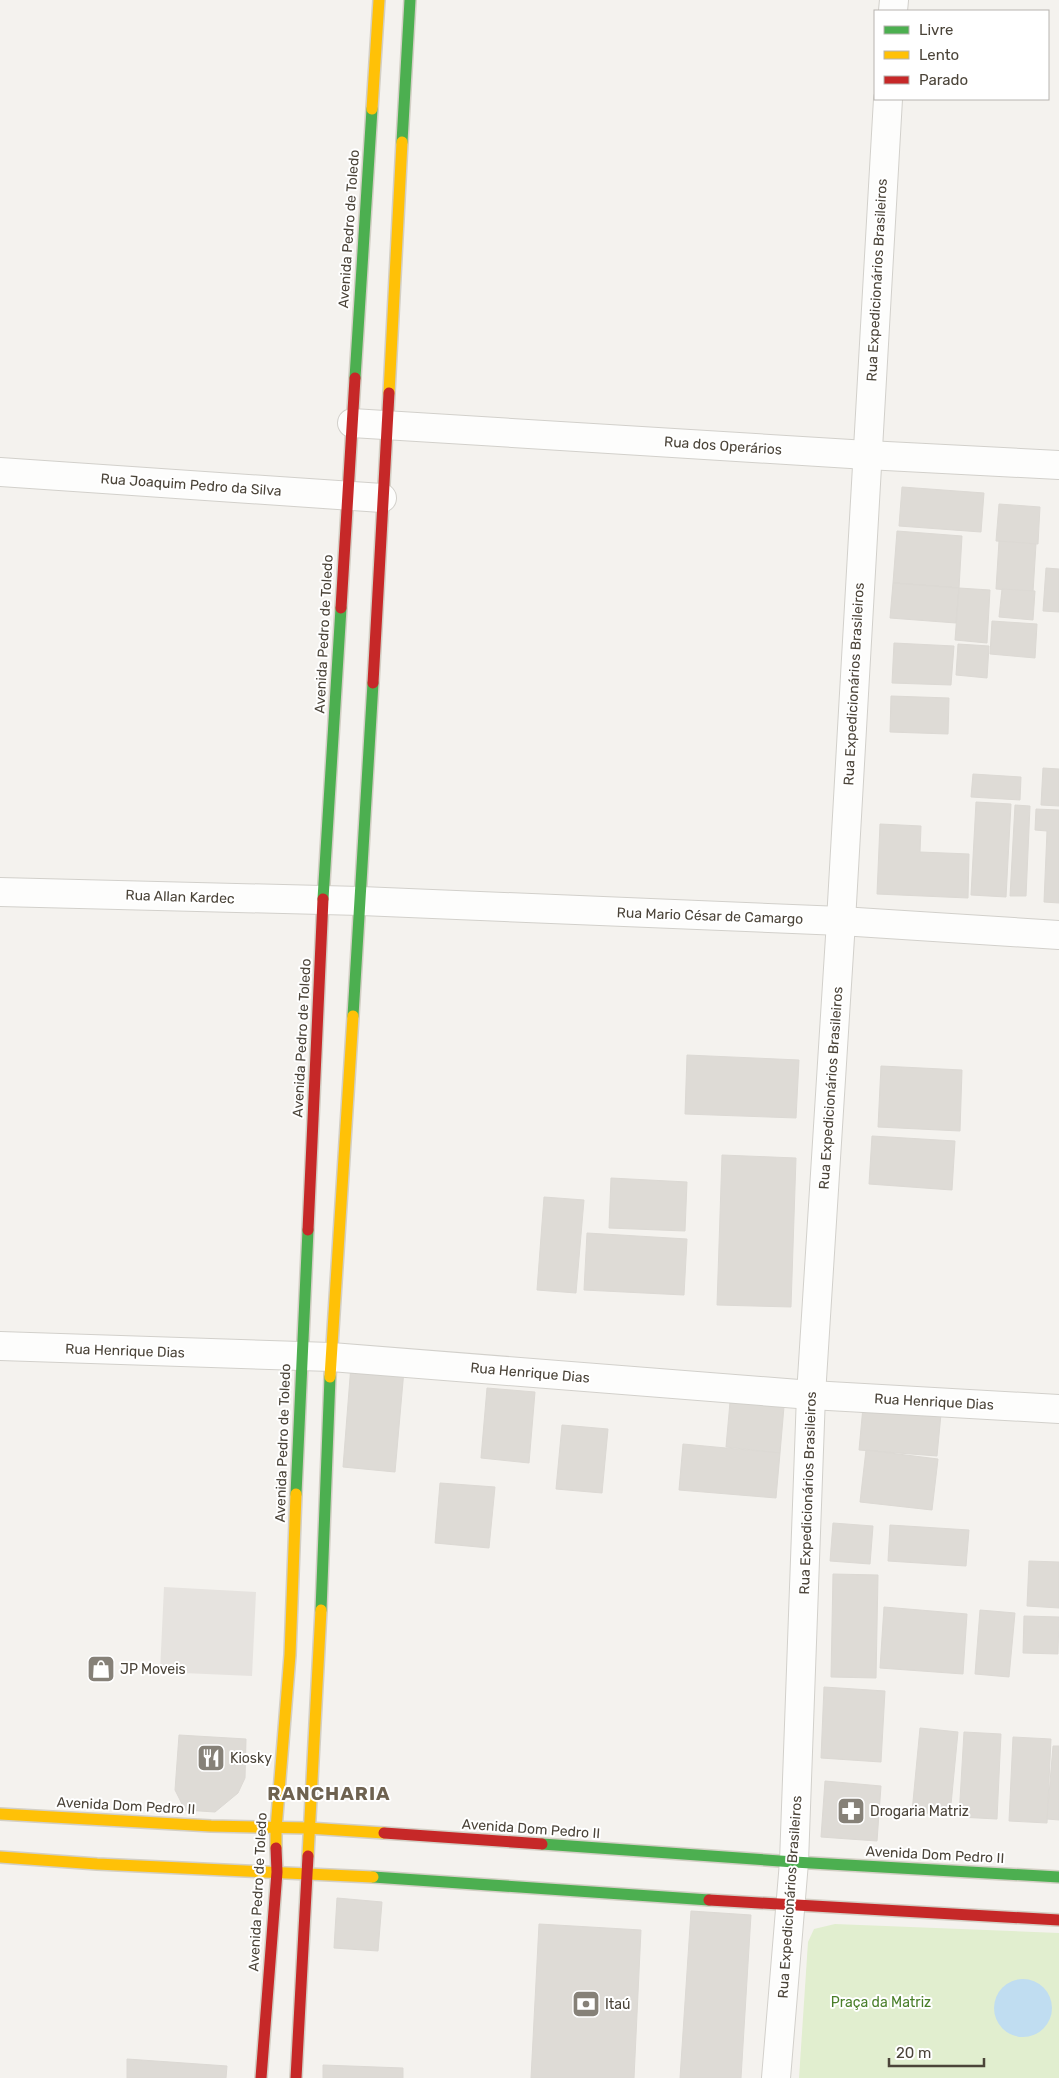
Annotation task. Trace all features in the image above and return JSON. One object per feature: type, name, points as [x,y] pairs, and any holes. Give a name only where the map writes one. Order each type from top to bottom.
[{"type":"main road","name":"Avenida Pedro de Toledo","points":[[261,2078],[277,1872],[276,1829],[290,1655],[324,901],[347,496],[379,0]]},
{"type":"main road","points":[[296,2078],[320,1632],[331,1358],[361,901],[410,0]]},
{"type":"main road","name":"Avenida Dom Pedro II","points":[[0,1814],[276,1829],[308,1828],[794,1862],[1059,1878]]},
{"type":"main road","points":[[0,1857],[97,1864],[307,1873],[791,1906],[1059,1920]]},
{"type":"street","name":"Rua Expedicionários Brasileiros","points":[[776,2078],[794,1862],[811,1395],[841,921],[866,455],[888,100]]},
{"type":"street","name":"Rua dos Operários","points":[[352,423],[1059,465]]},
{"type":"street","name":"Rua Joaquim Pedro da Silva","points":[[0,472],[382,498]]},
{"type":"street","name":"Rua Allan Kardec","points":[[0,892],[361,901]]},
{"type":"street","name":"Rua Mario César de Camargo","points":[[361,901],[841,921],[1059,935]]},
{"type":"street","name":"Rua Henrique Dias","points":[[0,1346],[331,1358],[811,1395],[1059,1409]]},
{"type":"green space","name":"Praça da Matriz","points":[[835,1924],[1059,1933],[1059,2078],[799,2078],[808,1942],[814,1929]]},
{"type":"shaded area","points":[[164,1587],[256,1592],[252,1676],[160,1672]]},
{"type":"water","points":[[1017,1979],[1029,1979],[1044,1987],[1052,2002],[1052,2014],[1044,2029],[1029,2037],[1017,2037],[1002,2029],[994,2014],[994,2002],[1002,1987]]},
{"type":"building","points":[[902,487],[984,493],[981,532],[899,526]]},
{"type":"building","points":[[999,504],[1040,507],[1038,544],[996,541]]},
{"type":"building","points":[[897,531],[962,536],[959,588],[893,583]]},
{"type":"building","points":[[999,541],[1036,544],[1033,592],[996,589]]},
{"type":"building","points":[[1046,568],[1059,569],[1059,612],[1043,611]]},
{"type":"building","points":[[893,583],[959,588],[956,623],[890,618]]},
{"type":"building","points":[[959,588],[990,590],[987,643],[955,640]]},
{"type":"building","points":[[1002,589],[1035,591],[1033,620],[999,617]]},
{"type":"building","points":[[992,621],[1037,624],[1035,658],[990,654]]},
{"type":"building","points":[[894,643],[954,646],[951,685],[892,683]]},
{"type":"building","points":[[958,644],[989,646],[987,678],[956,675]]},
{"type":"building","points":[[891,696],[949,698],[948,734],[890,732]]},
{"type":"building","points":[[1043,768],[1059,769],[1059,806],[1041,805]]},
{"type":"building","points":[[973,774],[1021,777],[1020,800],[971,797]]},
{"type":"building","points":[[976,802],[1011,804],[1006,897],[971,895]]},
{"type":"building","points":[[1015,805],[1030,806],[1026,896],[1010,896]]},
{"type":"building","points":[[1036,809],[1059,810],[1059,903],[1044,902],[1047,831],[1035,830]]},
{"type":"building","points":[[880,824],[921,826],[920,852],[969,854],[968,898],[877,894]]},
{"type":"building","points":[[687,1055],[799,1060],[796,1118],[685,1114]]},
{"type":"building","points":[[881,1066],[962,1070],[960,1131],[878,1127]]},
{"type":"building","points":[[872,1136],[955,1141],[952,1190],[869,1184]]},
{"type":"building","points":[[722,1155],[796,1158],[791,1307],[717,1305]]},
{"type":"building","points":[[611,1178],[687,1182],[685,1231],[609,1228]]},
{"type":"building","points":[[544,1197],[584,1200],[576,1293],[537,1290]]},
{"type":"building","points":[[587,1233],[687,1239],[684,1295],[584,1290]]},
{"type":"building","points":[[351,1365],[404,1370],[395,1472],[343,1467]]},
{"type":"building","points":[[487,1388],[535,1392],[529,1463],[481,1458]]},
{"type":"building","points":[[731,1391],[785,1395],[780,1453],[726,1447]]},
{"type":"building","points":[[863,1407],[941,1414],[937,1456],[859,1450]]},
{"type":"building","points":[[562,1425],[608,1429],[602,1493],[556,1489]]},
{"type":"building","points":[[683,1444],[780,1453],[776,1498],[679,1490]]},
{"type":"building","points":[[866,1450],[938,1459],[932,1510],[860,1502]]},
{"type":"building","points":[[440,1483],[495,1487],[489,1548],[435,1543]]},
{"type":"building","points":[[833,1523],[873,1526],[870,1564],[830,1561]]},
{"type":"building","points":[[890,1525],[969,1530],[966,1566],[888,1561]]},
{"type":"building","points":[[1029,1561],[1059,1562],[1059,1608],[1027,1606]]},
{"type":"building","points":[[833,1574],[878,1575],[876,1678],[831,1677]]},
{"type":"building","points":[[884,1607],[967,1614],[963,1674],[880,1668]]},
{"type":"building","points":[[980,1610],[1015,1613],[1009,1677],[975,1674]]},
{"type":"building","points":[[1024,1616],[1059,1617],[1058,1654],[1023,1653]]},
{"type":"building","points":[[824,1687],[885,1691],[881,1762],[821,1758]]},
{"type":"building","points":[[920,1728],[958,1732],[950,1815],[912,1812]]},
{"type":"building","points":[[964,1732],[1001,1734],[997,1819],[959,1817]]},
{"type":"building","name":"Kiosky","points":[[179,1735],[246,1739],[245,1778],[238,1793],[215,1812],[185,1810],[175,1790]]},
{"type":"building","points":[[1013,1737],[1051,1739],[1047,1823],[1009,1821]]},
{"type":"building","points":[[1053,1746],[1059,1746],[1059,1820],[1047,1819]]},
{"type":"building","name":"Drogaria Matriz","points":[[825,1781],[881,1786],[877,1841],[821,1837]]},
{"type":"building","points":[[337,1898],[382,1902],[378,1951],[334,1948]]},
{"type":"building","points":[[691,1911],[751,1915],[741,2078],[680,2078]]},
{"type":"building","name":"Itaú","points":[[539,1924],[641,1930],[634,2078],[531,2078]]},
{"type":"building","points":[[127,2059],[227,2066],[226,2078],[127,2078]]},
{"type":"building","points":[[323,2065],[403,2068],[403,2078],[323,2078]]},
{"type":"traffic: fast","points":[[402,142],[410,0]]},
{"type":"traffic: fast","points":[[355,378],[372,109]]},
{"type":"traffic: fast","points":[[323,899],[341,608]]},
{"type":"traffic: fast","points":[[353,1016],[373,683]]},
{"type":"traffic: fast","points":[[296,1494],[308,1230]]},
{"type":"traffic: fast","points":[[321,1610],[330,1377]]},
{"type":"traffic: fast","points":[[542,1844],[794,1862],[1059,1877]]},
{"type":"traffic: fast","points":[[373,1877],[709,1900]]},
{"type":"traffic: slow","points":[[372,109],[379,0]]},
{"type":"traffic: slow","points":[[389,393],[402,142]]},
{"type":"traffic: slow","points":[[330,1377],[353,1016]]},
{"type":"traffic: slow","points":[[276,1848],[290,1655],[296,1494]]},
{"type":"traffic: slow","points":[[308,1856],[321,1610]]},
{"type":"traffic: slow","points":[[0,1814],[211,1826],[308,1828],[384,1833]]},
{"type":"traffic: slow","points":[[0,1857],[97,1864],[373,1877]]},
{"type":"traffic: jam","points":[[341,608],[355,378]]},
{"type":"traffic: jam","points":[[373,683],[389,393]]},
{"type":"traffic: jam","points":[[308,1230],[323,899]]},
{"type":"traffic: jam","points":[[384,1833],[542,1844]]},
{"type":"traffic: jam","points":[[261,2078],[277,1872],[276,1848]]},
{"type":"traffic: jam","points":[[296,2078],[308,1856]]},
{"type":"traffic: jam","points":[[709,1900],[1059,1920]]},
{"type":"place","name":"JP Moveis","points":[[101,1669]]},
{"type":"place","name":"Kiosky","points":[[211,1758]]},
{"type":"place","name":"Drogaria Matriz","points":[[851,1811]]},
{"type":"place","name":"Itaú","points":[[586,2004]]},
{"type":"district","name":"RANCHARIA","points":[[329,1793]]}]
